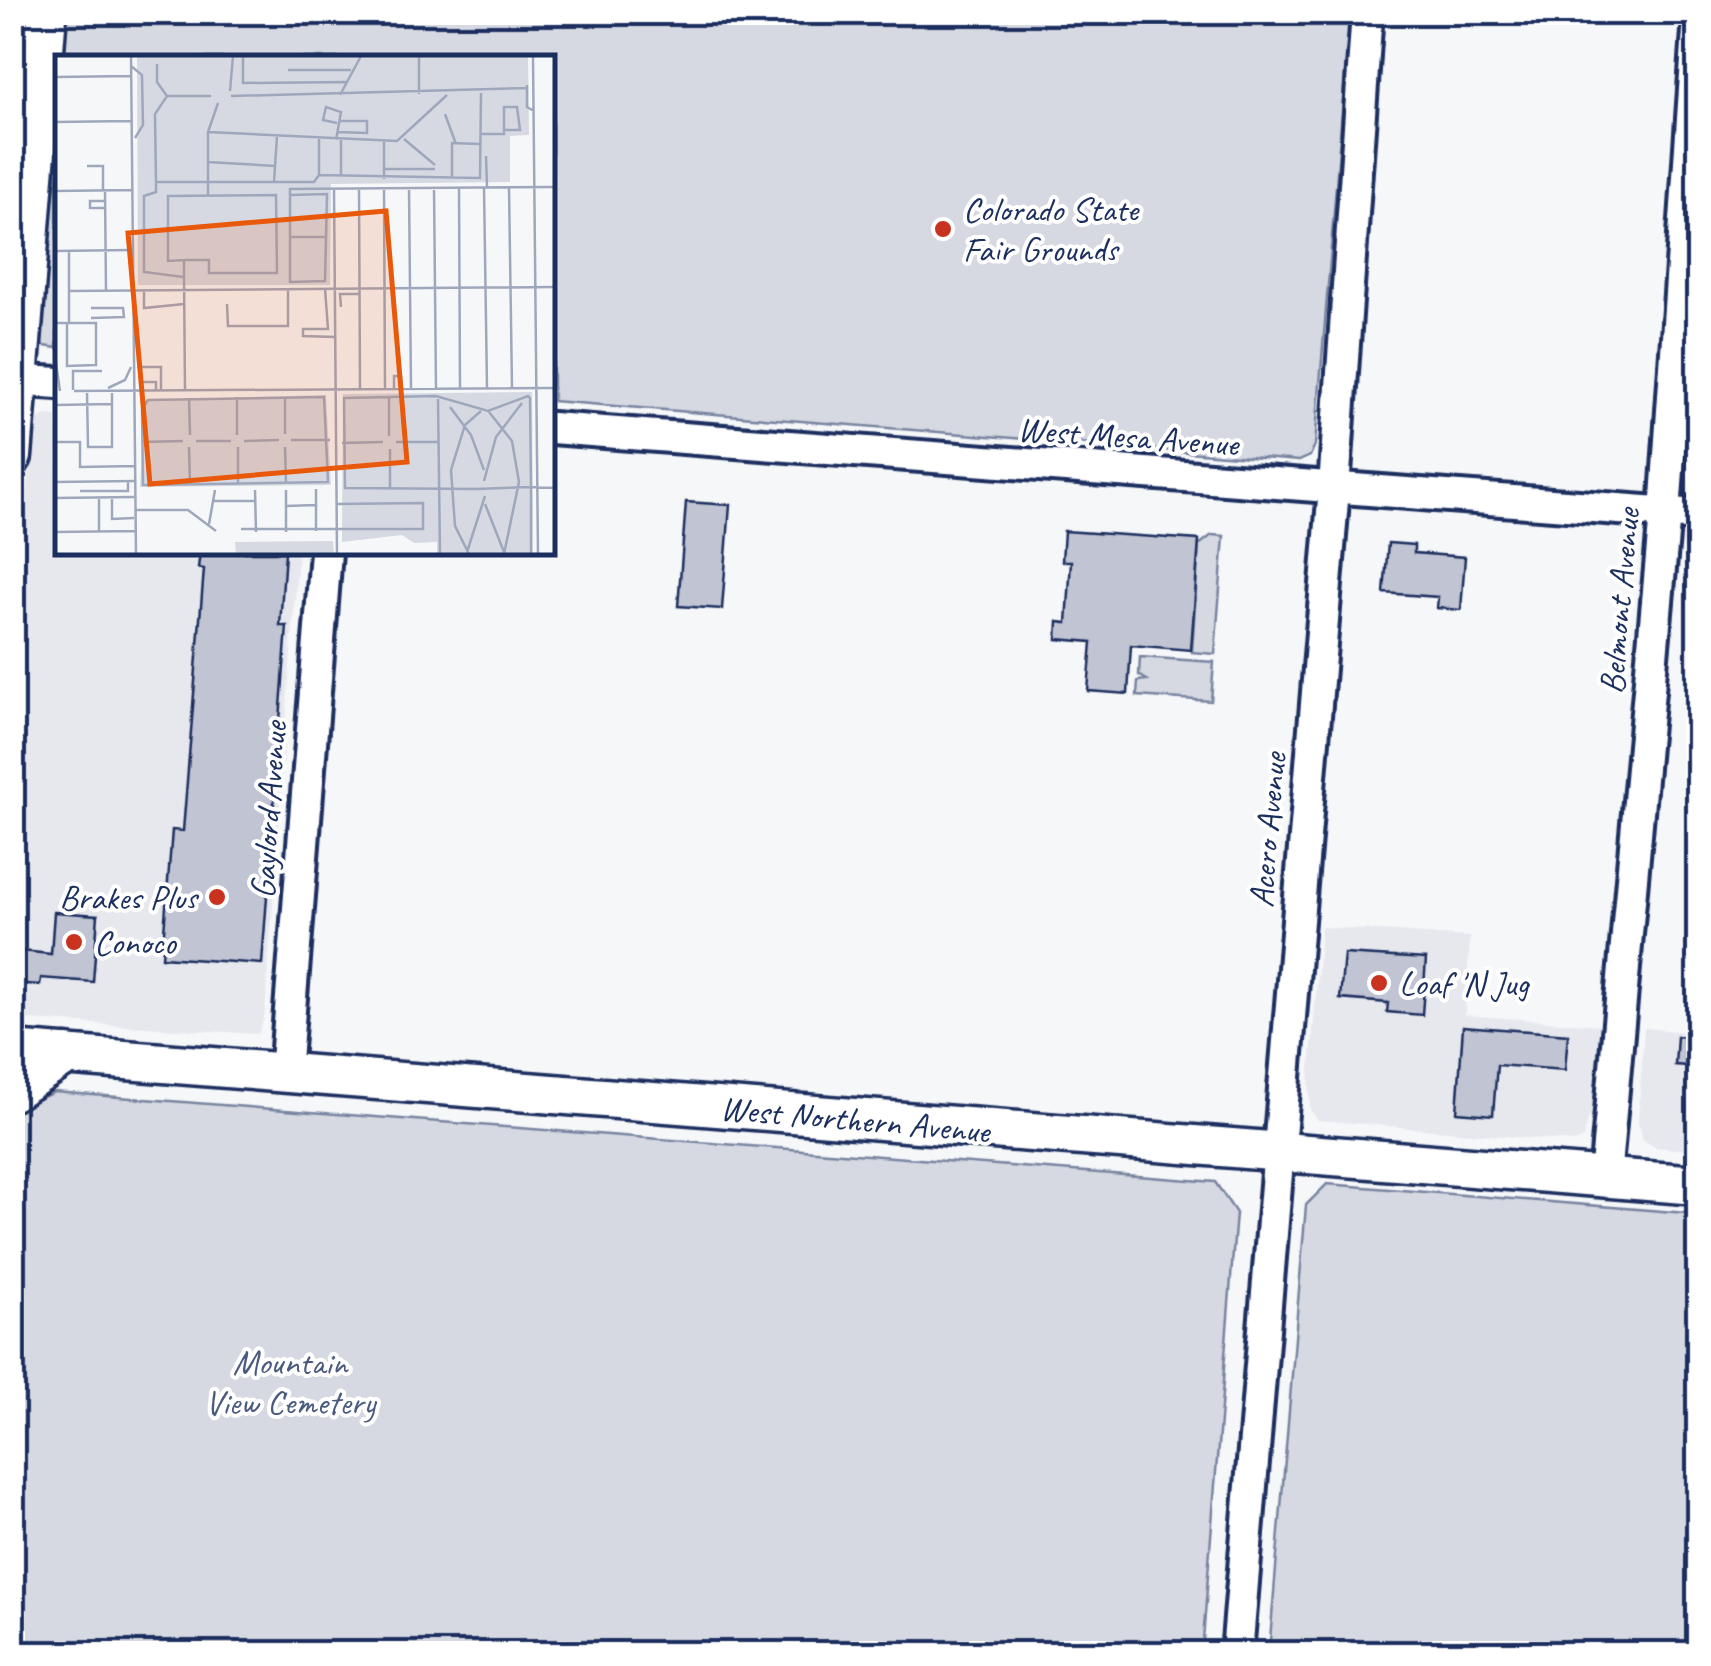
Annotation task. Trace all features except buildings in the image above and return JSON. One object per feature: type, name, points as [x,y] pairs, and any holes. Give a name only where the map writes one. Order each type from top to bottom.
[{"type":"main road","points":[[12,456],[47,12]]},
{"type":"main road","name":"West Northern Avenue","points":[[12,1051],[1698,1185]]},
{"type":"main road","points":[[12,1090],[68,1055]]},
{"type":"street","name":"Acero Avenue","points":[[1236,1654],[1334,488],[1368,12]]},
{"type":"street","name":"Belmont Avenue","points":[[1606,1178],[1665,513],[1698,31]]},
{"type":"street","points":[[16,380],[55,383]]},
{"type":"street","name":"West Mesa Avenue","points":[[555,428],[1698,516]]},
{"type":"street","name":"Gaylord Avenue","points":[[285,1074],[326,555]]},
{"type":"shaded area","points":[[45,415],[55,416],[55,555],[298,555],[265,1014],[258,1034],[13,1019],[13,701],[33,423]]},
{"type":"shaded area","points":[[1321,927],[1470,937],[1465,1015],[1602,1025],[1595,1114],[1589,1117],[1583,1138],[1575,1142],[1318,1120],[1310,1110],[1309,1084]]},
{"type":"shaded area","points":[[1644,1028],[1698,1033],[1698,1151],[1655,1147],[1643,1140],[1638,1122]]},
{"type":"green space","name":"Colorado State Fair Grounds","points":[[65,12],[1350,13],[1315,445],[1310,456],[1299,461],[555,401],[555,55],[62,55]]},
{"type":"green space","points":[[55,132],[55,348],[38,345]]},
{"type":"green space","points":[[1212,535],[1224,536],[1215,654],[1192,652],[1199,545]]},
{"type":"green space","points":[[1140,657],[1214,662],[1211,701],[1137,696],[1138,681],[1147,680],[1139,675]]},
{"type":"green space","name":"Mountain View Cemetery","points":[[54,1092],[1215,1182],[1236,1213],[1202,1653],[13,1654],[13,1110]]},
{"type":"green space","points":[[1327,1184],[1698,1214],[1698,1653],[1269,1653],[1306,1205]]},
{"type":"place","name":"Colorado State Fair Grounds","points":[[943,229]]},
{"type":"place","name":"Brakes Plus","points":[[217,897]]},
{"type":"place","name":"Conoco","points":[[74,942]]},
{"type":"place","name":"Loaf 'N Jug","points":[[1379,983]]}]
